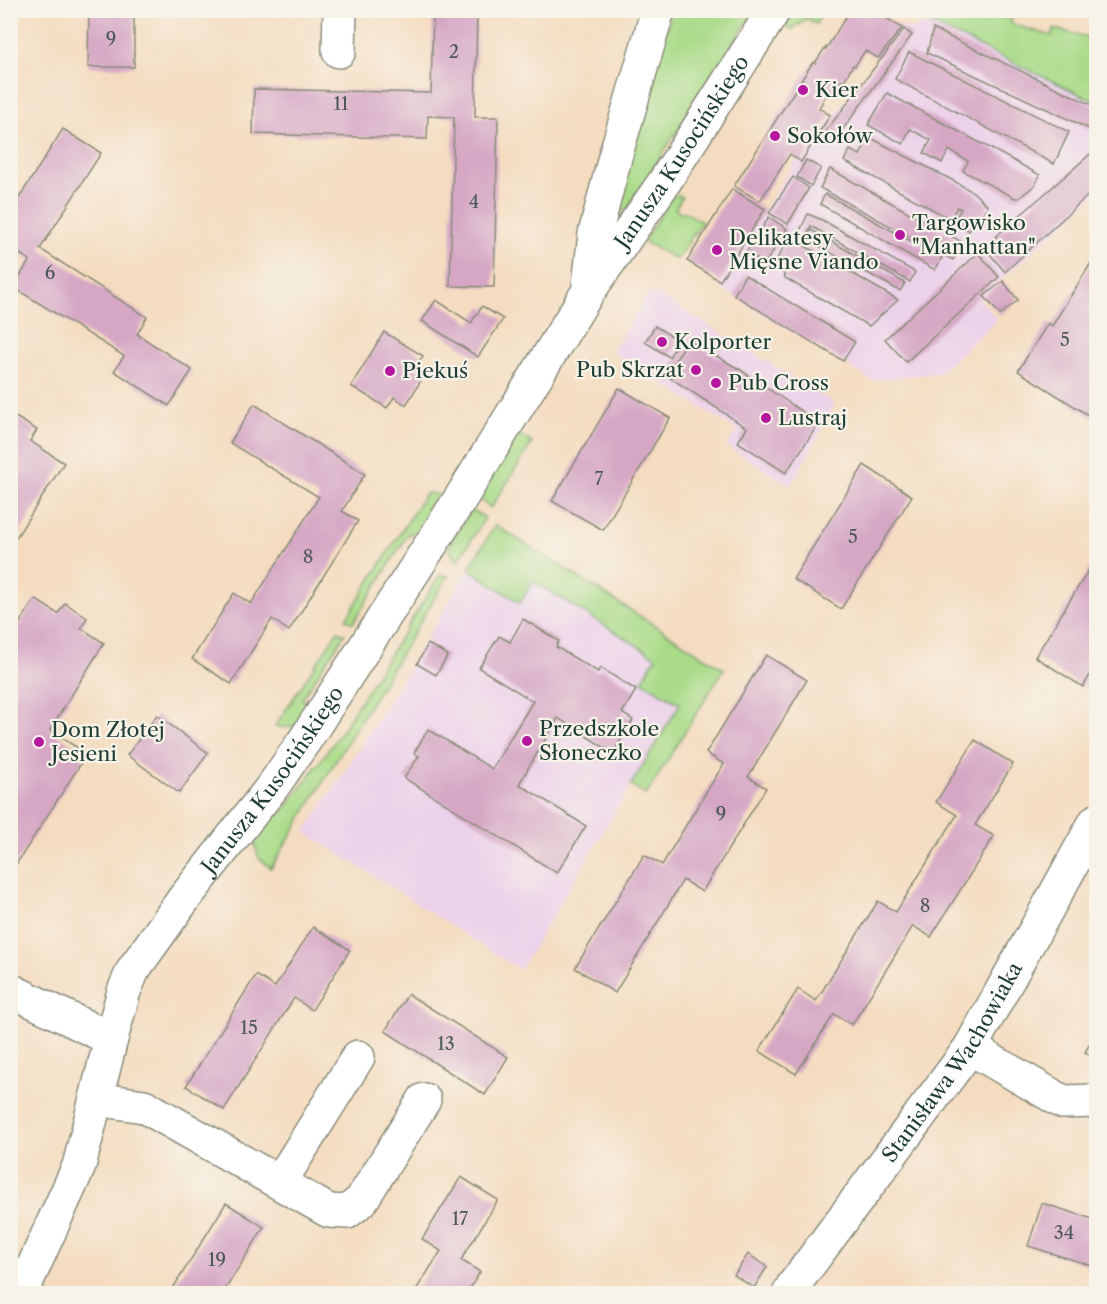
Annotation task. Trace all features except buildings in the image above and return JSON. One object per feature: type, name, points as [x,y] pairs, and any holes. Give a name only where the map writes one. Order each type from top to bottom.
[{"type":"street","points":[[339,51],[340,10]]},
{"type":"street","name":"Janusza Kusocińskiego","points":[[583,299],[595,234],[658,10]]},
{"type":"street","name":"Janusza Kusocińskiego","points":[[21,1293],[79,1166],[124,991],[138,961],[273,786],[307,736],[462,496],[583,299],[663,184],[774,10]]},
{"type":"street","name":"Stanisława Wachowiaka","points":[[789,1293],[970,1048],[1096,820]]},
{"type":"street","points":[[10,990],[111,1039]]},
{"type":"street","points":[[970,1048],[1063,1102],[1096,1101]]},
{"type":"street","points":[[280,1182],[358,1057]]},
{"type":"street","points":[[96,1099],[144,1106],[329,1211],[347,1212],[361,1201],[423,1100]]},
{"type":"shaded area","name":"Targowisko \"Manhattan\"","points":[[930,23],[1096,102],[1096,194],[980,299],[997,320],[939,373],[871,380],[718,286],[796,160],[801,163],[835,114],[904,27],[910,30]]},
{"type":"shaded area","points":[[648,294],[658,294],[835,404],[791,486],[727,446],[737,430],[612,352]]},
{"type":"shaded area","points":[[469,569],[520,602],[532,581],[656,657],[642,681],[680,704],[520,970],[305,832],[360,748]]},
{"type":"green space","points":[[672,11],[754,11],[626,211],[615,208]]},
{"type":"green space","points":[[789,11],[822,11],[822,13],[816,24],[806,18],[792,30],[785,25]]},
{"type":"green space","points":[[924,11],[978,11],[1012,19],[1011,24],[1052,36],[1054,29],[1096,39],[1096,102],[930,23]]},
{"type":"green space","points":[[673,196],[682,197],[675,209],[702,222],[677,260],[643,241]]},
{"type":"green space","points":[[516,433],[532,443],[491,508],[476,497]]},
{"type":"green space","points":[[431,493],[444,498],[420,535],[409,533],[353,623],[346,619],[425,494]]},
{"type":"green space","points":[[471,509],[485,518],[458,561],[448,547]]},
{"type":"green space","points":[[495,525],[724,669],[646,795],[631,785],[680,704],[642,681],[656,657],[533,581],[520,603],[469,569]]},
{"type":"green space","points":[[440,575],[448,576],[271,868],[259,858],[252,835],[268,814],[282,813],[335,741]]},
{"type":"green space","points":[[338,631],[345,634],[302,698],[307,704],[308,712],[305,717],[294,726],[275,726]]},
{"type":"place","name":"Kier","points":[[803,90]]},
{"type":"place","name":"Sokołów","points":[[775,136]]},
{"type":"place","name":"Targowisko \"Manhattan\"","points":[[900,235]]},
{"type":"place","name":"Delikatesy Mięsne Viando","points":[[717,250]]},
{"type":"place","name":"Kolporter","points":[[662,342]]},
{"type":"place","name":"Pub Skrzat","points":[[696,370]]},
{"type":"place","name":"Piekuś","points":[[390,371]]},
{"type":"place","name":"Pub Cross","points":[[716,383]]},
{"type":"place","name":"Lustraj","points":[[766,418]]},
{"type":"place","name":"Przedszkole Słoneczko","points":[[527,741]]},
{"type":"place","name":"Dom Złotej Jesieni","points":[[39,742]]}]
